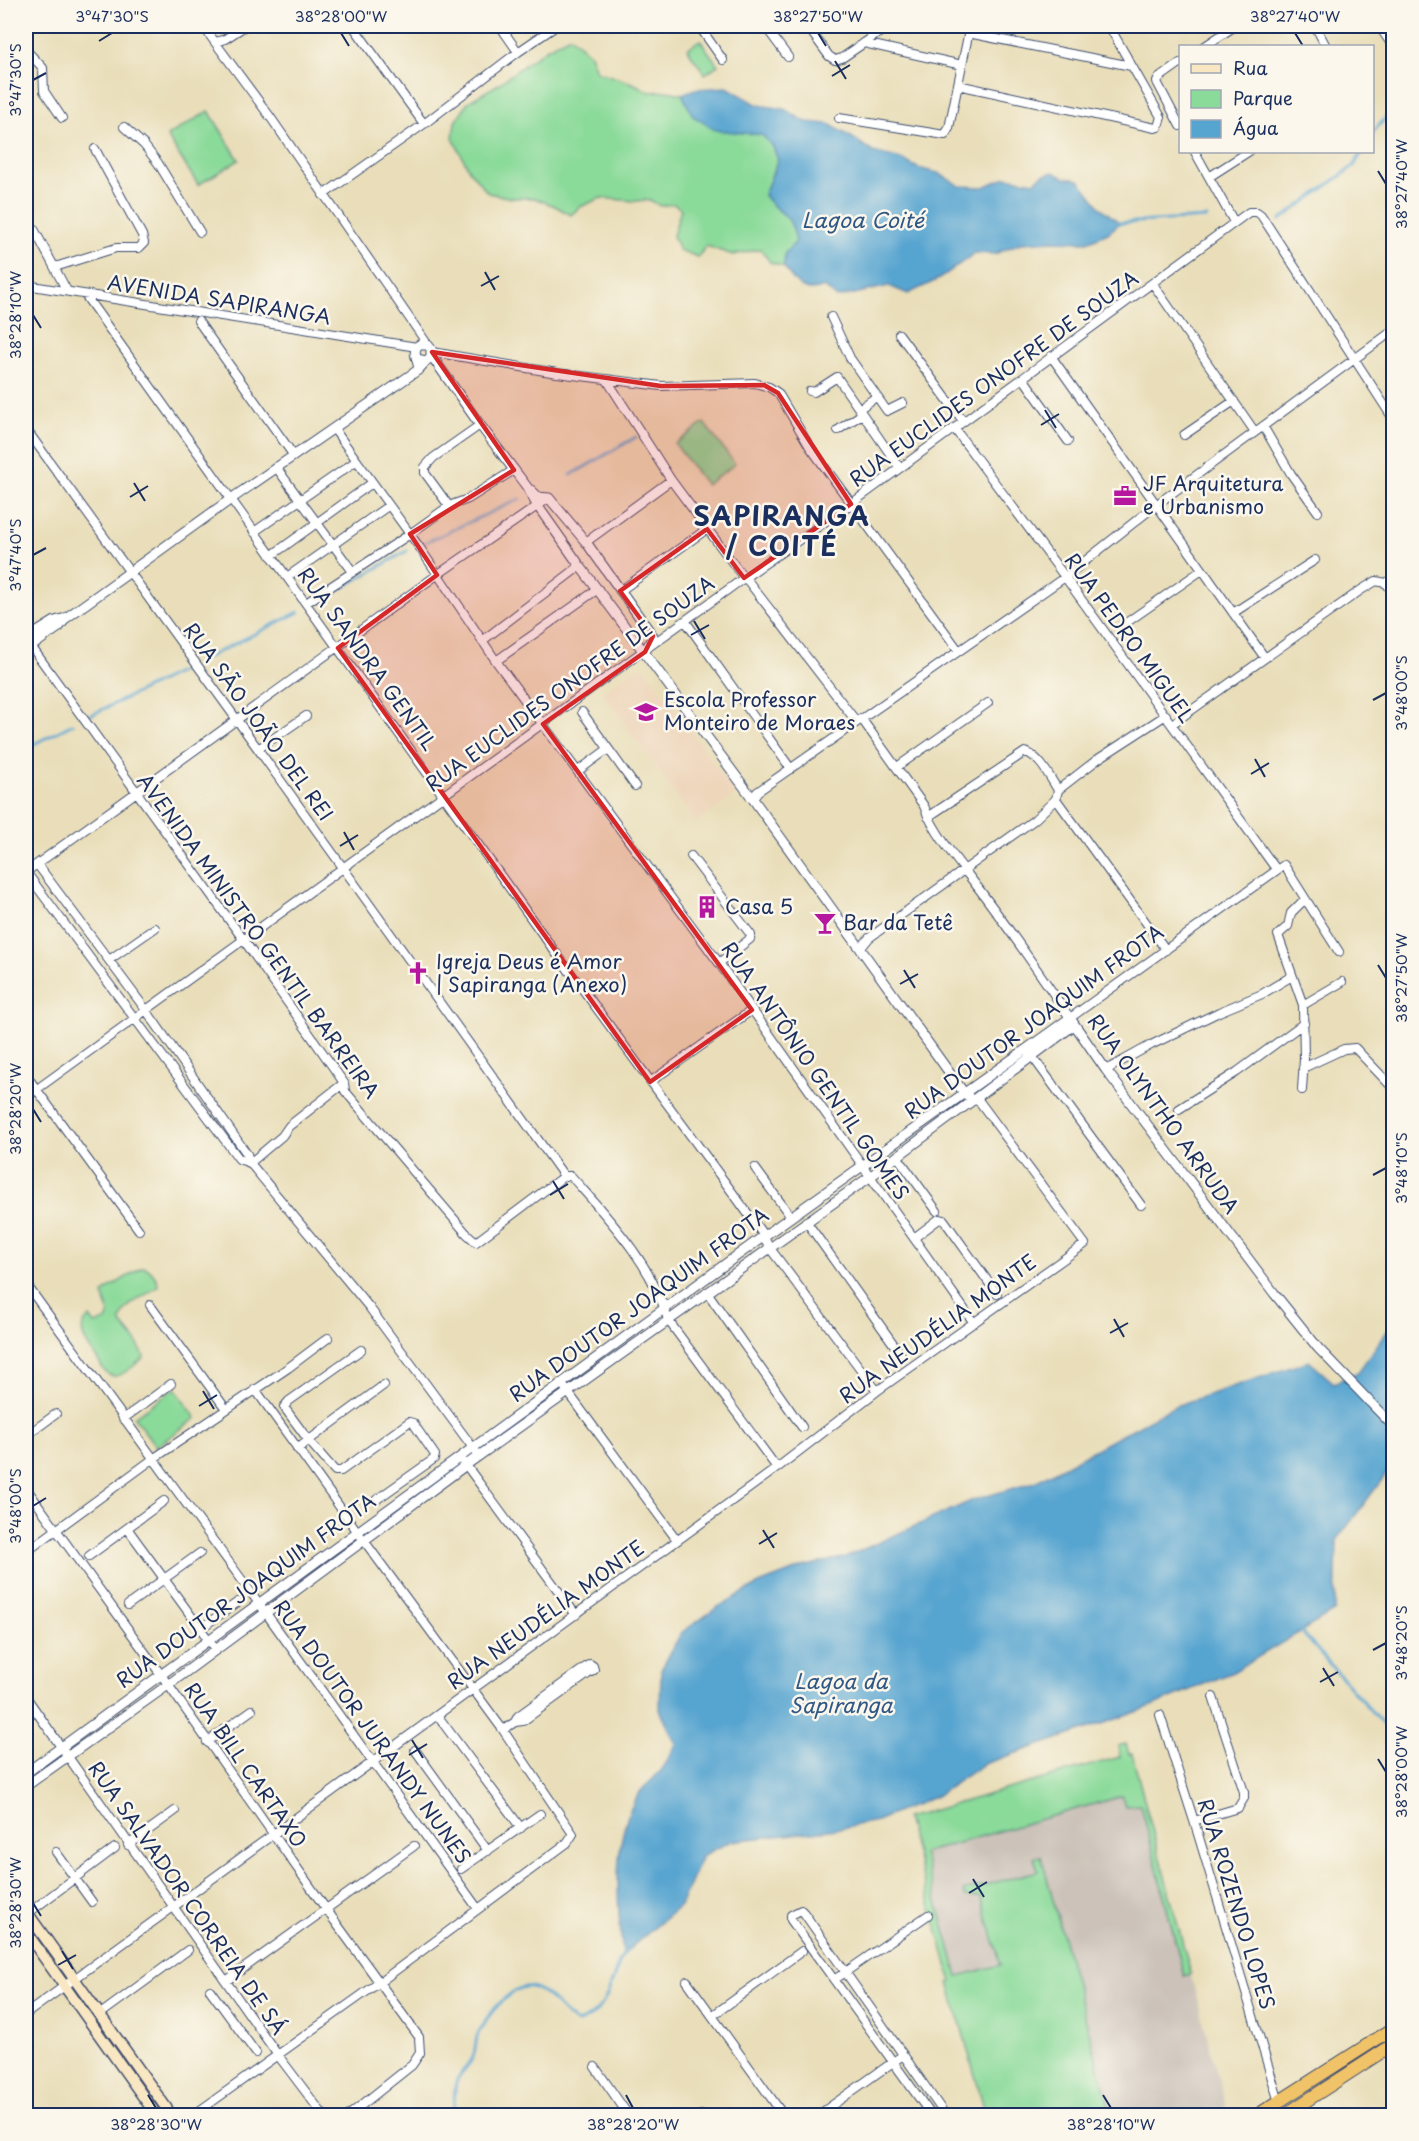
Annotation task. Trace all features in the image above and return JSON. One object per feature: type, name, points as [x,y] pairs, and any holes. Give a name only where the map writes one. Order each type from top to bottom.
[{"type":"highway","points":[[1256,2115],[1394,2028]]},
{"type":"highway","points":[[1283,2115],[1394,2044]]},
{"type":"main road","points":[[26,1913],[172,2115]]},
{"type":"main road","points":[[26,1932],[157,2115]]},
{"type":"street","points":[[203,26],[271,118],[418,334],[424,353],[438,366],[527,487],[537,506],[580,566],[753,799],[964,1093],[972,1100]]},
{"type":"street","points":[[216,42],[245,26]]},
{"type":"street","points":[[353,26],[424,124]]},
{"type":"street","points":[[500,26],[518,52]]},
{"type":"street","points":[[324,195],[556,26]]},
{"type":"street","points":[[699,26],[723,60]]},
{"type":"street","points":[[765,26],[788,57]]},
{"type":"street","points":[[807,26],[832,60],[839,60],[889,26]]},
{"type":"street","points":[[958,85],[1158,127],[1161,117],[1109,26]]},
{"type":"street","points":[[1206,45],[1235,26]]},
{"type":"street","points":[[1315,26],[1325,45]]},
{"type":"street","points":[[1379,26],[1394,48]]},
{"type":"street","points":[[839,118],[945,135],[949,128],[969,27],[1131,66]]},
{"type":"street","points":[[864,43],[962,64]]},
{"type":"street","points":[[26,50],[43,68],[44,91],[62,118]]},
{"type":"street","points":[[1179,64],[1159,78],[1157,84],[1179,124]]},
{"type":"street","points":[[124,127],[154,157],[200,232]]},
{"type":"street","points":[[55,267],[116,248],[139,248],[144,243],[142,235],[95,149]]},
{"type":"street","points":[[1196,153],[1234,222]]},
{"type":"street","points":[[1209,177],[1246,153]]},
{"type":"street","name":"RUA EUCLIDES ONOFRE DE SOUZA","points":[[26,1097],[645,652],[744,578],[851,504],[1249,212],[1257,212],[1261,215],[1354,359]]},
{"type":"street","points":[[26,214],[67,291]]},
{"type":"street","points":[[1153,284],[1255,432]]},
{"type":"street","name":"AVENIDA SAPIRANGA","points":[[26,285],[424,353],[607,380],[661,386],[754,383],[769,387],[778,393],[810,447],[851,504]]},
{"type":"street","name":"RUA SANDRA GENTIL","points":[[85,296],[650,1082],[765,1236],[769,1247],[877,1391]]},
{"type":"street","points":[[831,317],[850,358],[887,411],[903,403]]},
{"type":"street","points":[[198,321],[294,456]]},
{"type":"street","points":[[753,799],[757,792],[1065,577],[1156,505],[1394,330]]},
{"type":"street","points":[[899,334],[963,421]]},
{"type":"street","points":[[27,643],[57,620],[66,618],[276,467],[334,429],[424,353]]},
{"type":"street","points":[[1051,356],[1265,658]]},
{"type":"street","points":[[1354,359],[1394,420]]},
{"type":"street","points":[[810,391],[814,392],[837,377],[899,467]]},
{"type":"street","points":[[1023,378],[1068,441]]},
{"type":"street","name":"RUA OLYNTHO ARRUDA","points":[[607,380],[671,480],[744,578],[748,580],[897,767],[924,806],[928,817],[1072,1022],[1240,1249],[1318,1348],[1394,1427]]},
{"type":"street","points":[[838,429],[876,397]]},
{"type":"street","points":[[1184,435],[1234,401]]},
{"type":"street","points":[[449,506],[425,473],[425,467],[433,458],[480,425]]},
{"type":"street","points":[[1263,426],[1291,474],[1318,512]]},
{"type":"street","name":"RUA PEDRO MIGUEL","points":[[954,428],[1276,868],[1284,865],[1305,899]]},
{"type":"street","name":"RUA SÃO JOÃO DEL REI","points":[[26,429],[564,1176],[571,1176],[619,1232],[645,1269],[668,1320],[777,1468]]},
{"type":"street","name":"RUA ANTÔNIO GENTIL GOMES","points":[[334,429],[410,534],[496,661],[753,1010],[974,1323]]},
{"type":"street","points":[[254,532],[356,461]]},
{"type":"street","points":[[276,467],[353,572]]},
{"type":"street","points":[[306,603],[449,506],[468,499],[514,470]]},
{"type":"street","points":[[586,542],[671,480]]},
{"type":"street","points":[[271,556],[372,483]]},
{"type":"street","points":[[527,487],[538,497],[549,498],[586,542],[653,636],[645,652]]},
{"type":"street","points":[[250,1163],[239,1159],[26,872],[437,575],[549,498]]},
{"type":"street","points":[[851,504],[959,651]]},
{"type":"street","points":[[287,577],[388,506]]},
{"type":"street","points":[[620,591],[707,529]]},
{"type":"street","points":[[1233,614],[1314,560]]},
{"type":"street","points":[[483,641],[580,566]]},
{"type":"street","points":[[1123,625],[1202,570]]},
{"type":"street","points":[[1386,583],[1394,578]]},
{"type":"street","points":[[1172,724],[1376,581],[1386,583],[1394,594]]},
{"type":"street","points":[[496,661],[598,590]]},
{"type":"street","points":[[686,622],[791,769]]},
{"type":"street","name":"AVENIDA MINISTRO GENTIL BARREIRA","points":[[27,643],[243,939],[344,1083],[345,1091],[476,1242],[564,1176]]},
{"type":"street","points":[[897,767],[988,703]]},
{"type":"street","points":[[582,712],[635,786]]},
{"type":"street","points":[[861,948],[869,938],[1034,820],[1056,799],[1058,790],[1098,759],[1166,715]]},
{"type":"street","points":[[258,749],[306,716]]},
{"type":"street","points":[[578,771],[609,749]]},
{"type":"street","points":[[928,817],[1025,752],[1037,759],[1058,790]]},
{"type":"street","points":[[1056,799],[1166,950]]},
{"type":"street","points":[[691,856],[751,935],[750,939],[719,963]]},
{"type":"street","points":[[37,864],[146,1010],[248,1154],[250,1163],[369,1306],[476,1452]]},
{"type":"street","name":"RUA DOUTOR JOAQUIM FROTA","points":[[26,1786],[65,1752],[162,1676],[357,1531],[463,1461],[565,1388],[765,1236],[964,1093],[1072,1022],[1276,868]]},
{"type":"street","points":[[1302,1090],[1303,1005],[1278,935],[1288,926],[1291,913],[1305,899],[1339,952]]},
{"type":"street","points":[[109,960],[155,928]]},
{"type":"street","points":[[1107,1070],[1219,1011],[1262,994],[1292,976]]},
{"type":"street","points":[[1303,1005],[1342,982]]},
{"type":"street","points":[[650,1082],[753,1010]]},
{"type":"street","points":[[1179,1109],[1237,1072],[1304,1023]]},
{"type":"street","points":[[1303,1068],[1344,1048],[1355,1048],[1394,1089]]},
{"type":"street","points":[[1029,1052],[1141,1205]]},
{"type":"street","name":"RUA DOUTOR JOAQUIM FROTA","points":[[565,1388],[668,1320],[871,1176],[972,1100],[1029,1052]]},
{"type":"street","points":[[26,1075],[139,1230]]},
{"type":"street","points":[[250,1163],[282,1136],[289,1126],[344,1083]]},
{"type":"street","name":"RUA NEUDÉLIA MONTE","points":[[26,2014],[777,1468],[877,1391],[1085,1244],[979,1101],[972,1100]]},
{"type":"street","points":[[897,1156],[937,1211]]},
{"type":"street","points":[[755,1168],[791,1217]]},
{"type":"street","points":[[914,1238],[939,1219],[944,1220],[997,1294]]},
{"type":"street","points":[[806,1221],[902,1356]]},
{"type":"street","name":"RUA DOUTOR JURANDY NUNES","points":[[26,1284],[374,1762],[478,1909]]},
{"type":"street","points":[[707,1292],[802,1427]]},
{"type":"street","points":[[150,1305],[226,1409]]},
{"type":"street","points":[[26,1552],[153,1459],[328,1338]]},
{"type":"street","points":[[361,1350],[285,1405],[285,1408],[332,1469],[341,1471],[409,1422],[413,1423],[435,1455],[434,1459],[376,1500]]},
{"type":"street","points":[[123,1419],[171,1384]]},
{"type":"street","points":[[297,1449],[384,1385]]},
{"type":"street","points":[[565,1388],[677,1540]]},
{"type":"street","points":[[192,2115],[380,1982],[567,1843],[573,1831],[503,1730],[255,1389]]},
{"type":"street","points":[[26,1436],[56,1414]]},
{"type":"street","points":[[463,1461],[576,1615]]},
{"type":"street","name":"RUA DOUTOR JOAQUIM FROTA","points":[[26,1773],[65,1752],[168,1685],[364,1540],[463,1461]]},
{"type":"street","name":"RUA BILL CARTAXO","points":[[26,1488],[419,2037],[420,2053],[412,2065],[348,2115]]},
{"type":"street","points":[[89,1556],[164,1501]]},
{"type":"street","points":[[127,1528],[216,1650]]},
{"type":"street","points":[[128,1605],[200,1553]]},
{"type":"street","points":[[201,1628],[238,1602]]},
{"type":"street","points":[[503,1730],[518,1716],[590,1665],[593,1666],[594,1670],[523,1721],[514,1722]]},
{"type":"street","name":"RUA SALVADOR CORREIA DE SÁ","points":[[26,1697],[128,1845],[277,2054],[324,2115]]},
{"type":"street","points":[[1194,1821],[1238,1808],[1244,1798],[1213,1697]]},
{"type":"street","points":[[207,1742],[252,1710]]},
{"type":"street","points":[[437,1715],[521,1828]]},
{"type":"street","name":"RUA ROZENDO LOPES","points":[[1160,1715],[1279,2102]]},
{"type":"street","points":[[415,1750],[488,1851]]},
{"type":"street","points":[[128,1845],[175,1811]]},
{"type":"street","points":[[461,1869],[540,1814]]},
{"type":"street","points":[[226,1981],[414,1846]]},
{"type":"street","points":[[26,1913],[115,1848]]},
{"type":"street","points":[[56,1852],[92,1902]]},
{"type":"street","points":[[932,2115],[791,1920],[793,1913],[803,1911],[946,2115]]},
{"type":"street","points":[[834,1980],[928,1915]]},
{"type":"street","points":[[99,2014],[188,1950]]},
{"type":"street","points":[[712,2016],[802,1951]]},
{"type":"street","points":[[687,1981],[784,2115]]},
{"type":"street","points":[[210,1990],[256,2054]]},
{"type":"street","points":[[242,2033],[255,2023]]},
{"type":"street","points":[[817,2115],[903,2055]]},
{"type":"street","points":[[595,2067],[629,2115]]},
{"type":"highlighted area","points":[[432,352],[661,386],[764,385],[778,393],[851,504],[744,578],[707,529],[620,591],[653,636],[645,652],[543,724],[752,1010],[650,1082],[338,648],[437,575],[410,534],[514,470]]},
{"type":"shaded area","points":[[638,667],[645,668],[736,795],[696,823],[602,692]]},
{"type":"shaded area","points":[[1126,1744],[1129,1754],[1132,1754],[1226,2107],[1210,2116],[986,2115],[906,1818],[1120,1757],[1118,1746]]},
{"type":"green space","points":[[570,36],[590,54],[596,71],[635,84],[649,92],[667,91],[682,94],[693,116],[742,132],[762,135],[773,147],[778,159],[764,195],[787,218],[794,231],[796,242],[785,253],[784,267],[770,262],[761,249],[733,255],[706,246],[698,257],[679,250],[673,236],[681,209],[674,204],[660,206],[650,200],[601,198],[580,207],[571,215],[534,198],[512,198],[488,193],[469,170],[453,138],[455,122],[468,102],[497,85],[546,49]]},
{"type":"green space","points":[[700,40],[718,65],[705,74],[687,49]]},
{"type":"green space","points":[[209,111],[239,160],[198,185],[167,136]]},
{"type":"green space","points":[[704,423],[735,464],[706,485],[675,444]]},
{"type":"green space","points":[[145,1267],[154,1275],[158,1286],[125,1310],[121,1323],[136,1341],[144,1356],[126,1372],[111,1375],[103,1369],[86,1342],[82,1332],[83,1327],[90,1317],[95,1324],[106,1321],[109,1313],[103,1294],[112,1286]]},
{"type":"green space","points":[[175,1388],[196,1418],[156,1447],[134,1417]]},
{"type":"green space","points":[[1126,1744],[1129,1754],[1132,1754],[1191,1974],[1184,1976],[1141,1805],[1125,1806],[1122,1796],[923,1853],[958,1976],[1001,1965],[981,1897],[965,1897],[963,1891],[1038,1871],[1034,1857],[1041,1856],[1109,2105],[1064,2115],[986,2115],[906,1818],[1120,1757],[1118,1746]]},
{"type":"water","name":"Lagoa Coité","points":[[727,87],[758,105],[784,109],[806,122],[829,124],[873,152],[901,159],[918,168],[938,173],[960,186],[984,187],[1006,177],[1035,182],[1041,176],[1053,172],[1065,178],[1079,180],[1100,207],[1120,223],[1108,233],[1087,242],[1020,243],[995,254],[975,253],[939,279],[908,294],[889,286],[837,298],[824,287],[805,289],[796,283],[784,267],[785,253],[796,242],[791,224],[764,195],[778,160],[773,147],[762,135],[715,130],[693,116],[682,94],[695,89]]},
{"type":"water","name":"Lagoa da Sapiranga","points":[[1393,1323],[1393,1465],[1337,1540],[1335,1611],[1233,1672],[1137,1712],[984,1764],[936,1796],[877,1821],[830,1830],[731,1841],[702,1856],[680,1906],[623,1954],[618,1873],[623,1831],[638,1795],[663,1768],[676,1744],[660,1710],[661,1670],[681,1633],[718,1607],[759,1584],[803,1567],[846,1557],[973,1500],[1035,1482],[1175,1406],[1309,1361],[1334,1383],[1358,1372]]},
{"type":"waterway","points":[[1374,131],[1391,112]]},
{"type":"waterway","points":[[1280,220],[1354,166],[1361,153]]},
{"type":"waterway","points":[[1118,223],[1207,218]]},
{"type":"waterway","points":[[571,475],[636,437]]},
{"type":"waterway","points":[[426,542],[520,499]]},
{"type":"waterway","points":[[315,603],[407,551]]},
{"type":"waterway","points":[[202,660],[299,612]]},
{"type":"waterway","points":[[89,716],[186,669]]},
{"type":"waterway","points":[[26,748],[73,724]]},
{"type":"waterway","points":[[1300,1630],[1394,1737]]},
{"type":"waterway","points":[[451,2116],[457,2080],[473,2057],[481,2027],[507,1996],[523,1988],[538,1989],[578,2023],[589,2018],[604,2002],[625,1951]]},
{"type":"place","name":"JF Arquitetura e Urbanismo","points":[[1125,496]]},
{"type":"place","name":"Escola Professor Monteiro de Moraes","points":[[646,712]]},
{"type":"place","name":"Casa 5","points":[[707,907]]},
{"type":"place","name":"Bar da Tetê","points":[[825,923]]},
{"type":"place","name":"Igreja Deus é Amor | Sapiranga (Anexo)","points":[[418,973]]},
{"type":"district","name":"SAPIRANGA / COITÉ","points":[[782,532]]}]
